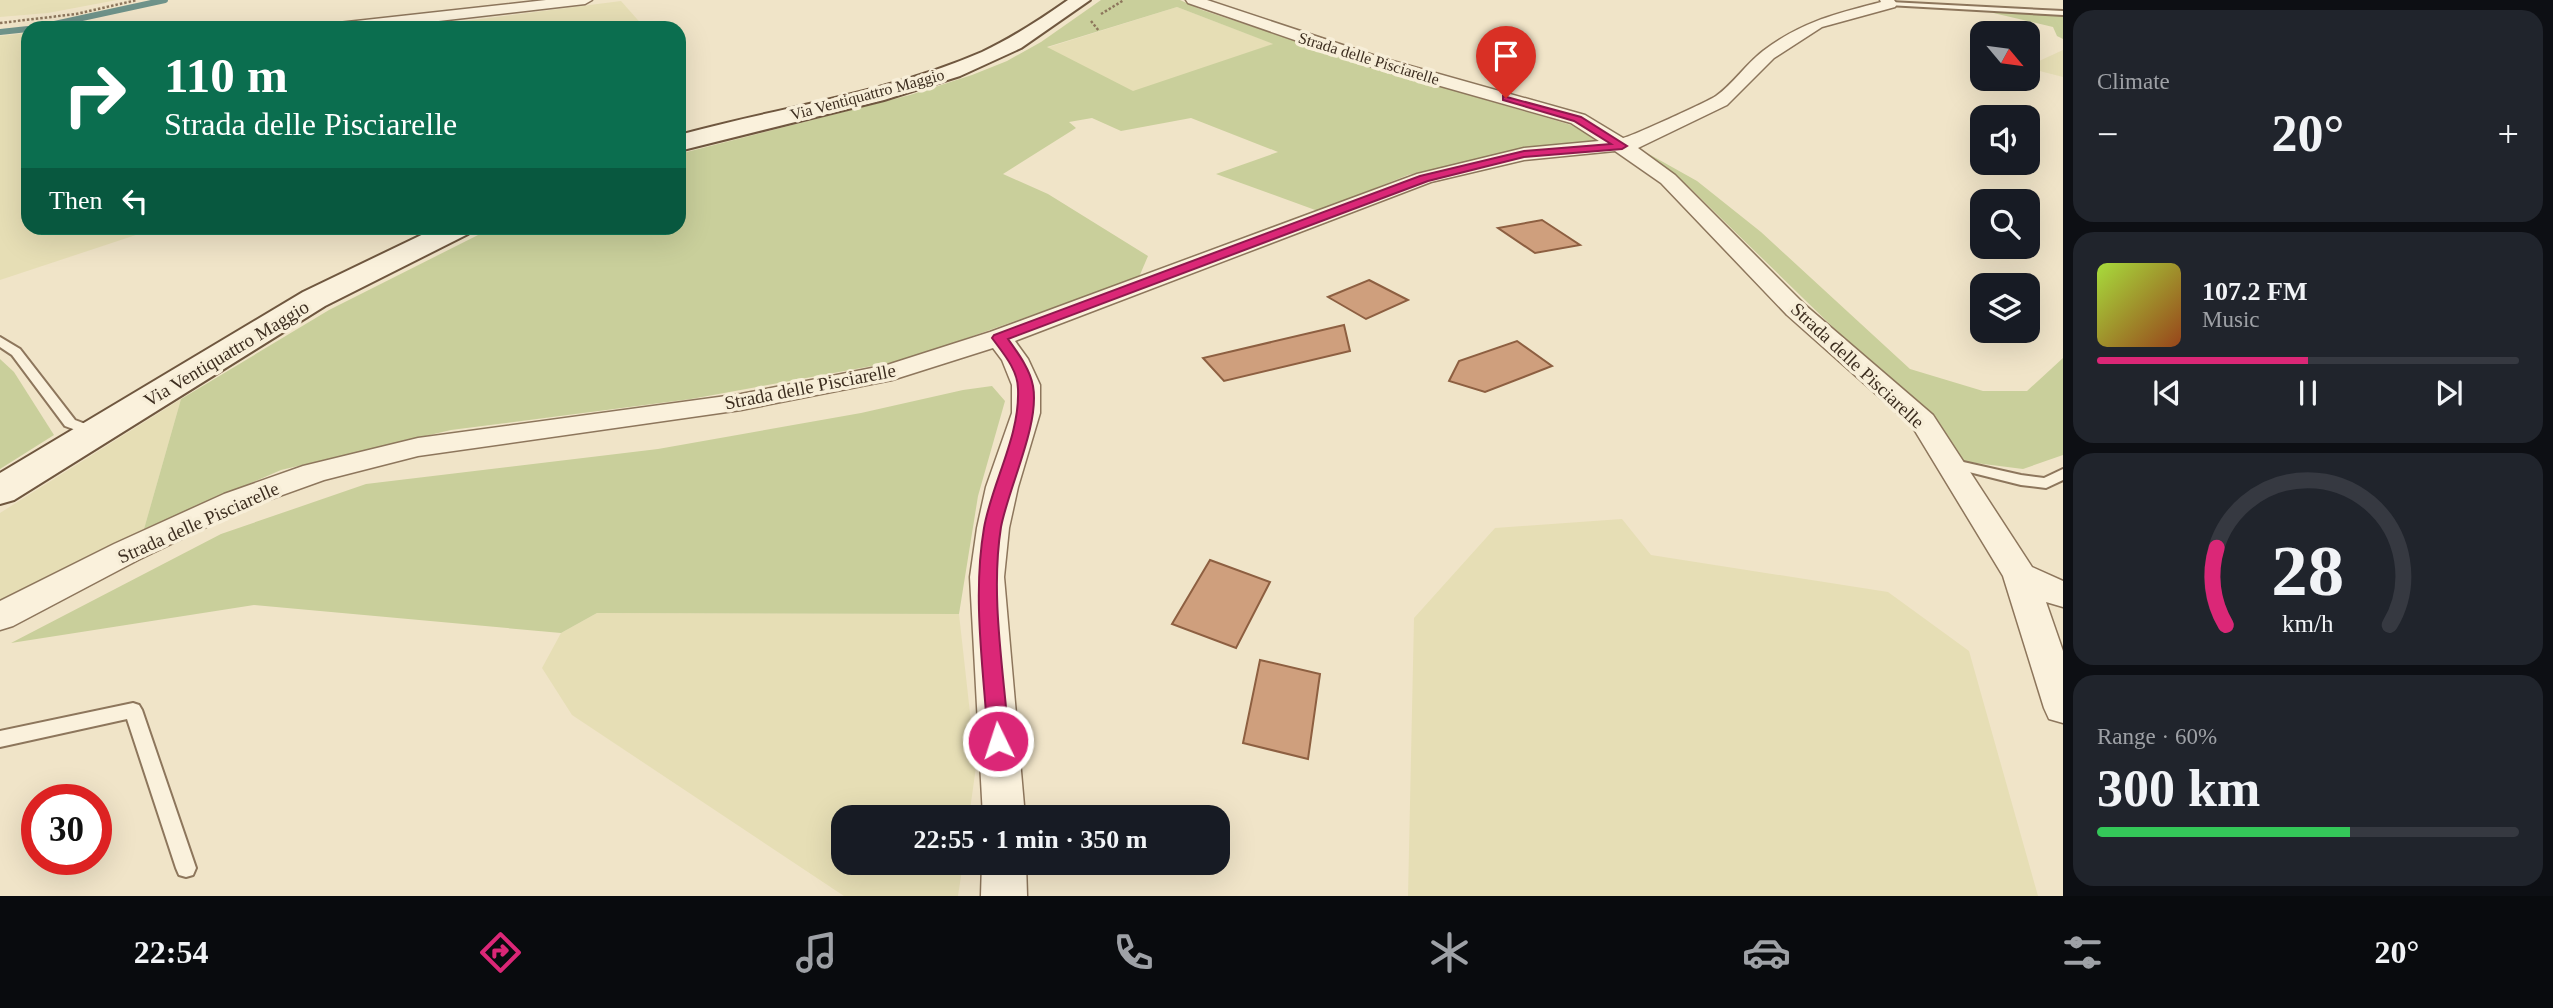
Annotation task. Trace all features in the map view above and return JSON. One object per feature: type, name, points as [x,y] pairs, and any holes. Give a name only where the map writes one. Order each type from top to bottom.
[{"type":"main road","name":"Via Ventiquattro Maggio","points":[[686,141],[894,89],[955,70],[990,56],[1025,37],[1081,0]]},
{"type":"main road","name":"Via Ventiquattro Maggio","points":[[0,491],[314,299],[444,235]]},
{"type":"street","points":[[400,21],[585,0]]},
{"type":"street","name":"Strada delle Pisciarelle","points":[[1193,0],[1376,62],[1578,119],[1622,146],[1678,188],[1796,310],[1923,421],[2020,575],[2063,708]]},
{"type":"street","name":"Strada delle Pisciarelle","points":[[0,617],[126,552],[234,501],[314,473],[418,447],[741,402],[892,372],[999,338],[1424,178],[1524,154],[1634,143],[1670,123],[1721,101],[1768,55],[1817,24],[1889,2]]},
{"type":"street","points":[[999,338],[1015,359],[1026,385],[1026,413],[1002,487],[993,528],[987,578],[1003,805]]},
{"type":"street","points":[[2020,575],[2063,595]]},
{"type":"street","points":[[1004,875],[1004,896]]},
{"type":"lane","name":"Strada delle Pisciarelle","points":[[1889,2],[2063,13]]},
{"type":"lane","points":[[0,341],[16,352],[70,423],[94,432]]},
{"type":"lane","points":[[1949,462],[2021,480],[2046,483],[2063,474]]},
{"type":"lane","points":[[0,739],[133,710],[186,868]]},
{"type":"path","points":[[0,23],[76,14],[137,0]]},
{"type":"shaded area","points":[[0,0],[117,0],[48,13],[0,17]]},
{"type":"shaded area","points":[[621,1],[639,21],[465,21]]},
{"type":"shaded area","points":[[1177,7],[1274,44],[1133,92],[1046,48]]},
{"type":"shaded area","points":[[21,34],[21,235],[136,235],[0,280],[0,36]]},
{"type":"shaded area","points":[[2063,50],[2063,77],[2040,71],[2040,61]]},
{"type":"shaded area","points":[[181,399],[144,529],[0,602],[0,513]]},
{"type":"shaded area","points":[[1622,519],[1651,555],[1888,592],[1969,651],[2038,896],[1408,896],[1414,618],[1495,528]]},
{"type":"shaded area","points":[[597,613],[959,614],[976,767],[971,805],[831,805],[831,875],[961,875],[958,896],[844,896],[572,715],[542,668],[561,633]]},
{"type":"green space","points":[[1101,0],[1180,0],[1202,10],[1372,66],[1571,125],[1597,140],[1486,157],[1408,175],[1318,211],[1216,174],[1278,152],[1191,118],[1121,131],[1092,118],[1069,122],[1076,128],[1003,174],[1048,194],[1148,256],[1139,277],[905,360],[691,399],[451,430],[281,470],[144,529],[181,399],[329,310],[478,235],[686,235],[686,152],[910,95],[1007,61],[1041,42]],"holes":[[[1177,7],[1273,44],[1133,91],[1047,47]]]},
{"type":"green space","points":[[1989,12],[2063,16],[2063,39],[2057,36],[2053,27],[2040,24],[2040,21],[2027,21]]},
{"type":"green space","points":[[1647,153],[1697,181],[1761,232],[1910,369],[1983,391],[2027,391],[2063,358],[2063,455],[2023,469],[1960,461],[1924,408],[1839,333],[1689,187]]},
{"type":"green space","points":[[0,359],[14,372],[54,435],[0,469]]},
{"type":"green space","points":[[992,386],[1005,401],[978,496],[959,614],[597,613],[561,633],[254,605],[11,643],[221,534],[366,484],[658,449],[861,413]]},
{"type":"building","points":[[1542,220],[1580,245],[1535,253],[1498,228]]},
{"type":"building","points":[[1369,280],[1408,300],[1366,319],[1328,297]]},
{"type":"building","points":[[1344,325],[1350,351],[1224,381],[1203,358]]},
{"type":"building","points":[[1517,341],[1552,366],[1485,392],[1449,381],[1459,361]]},
{"type":"building","points":[[1210,560],[1270,582],[1236,648],[1172,624]]},
{"type":"building","points":[[1260,660],[1320,674],[1308,759],[1243,743]]},
{"type":"waterway","points":[[68,21],[165,0]]},
{"type":"waterway","points":[[0,32],[21,30]]},
{"type":"route","points":[[998,741],[987,578],[993,528],[1002,487],[1026,413],[1026,385],[1015,359],[999,338],[1424,178],[1524,154],[1559,149],[1622,146],[1578,119],[1506,98]]}]
